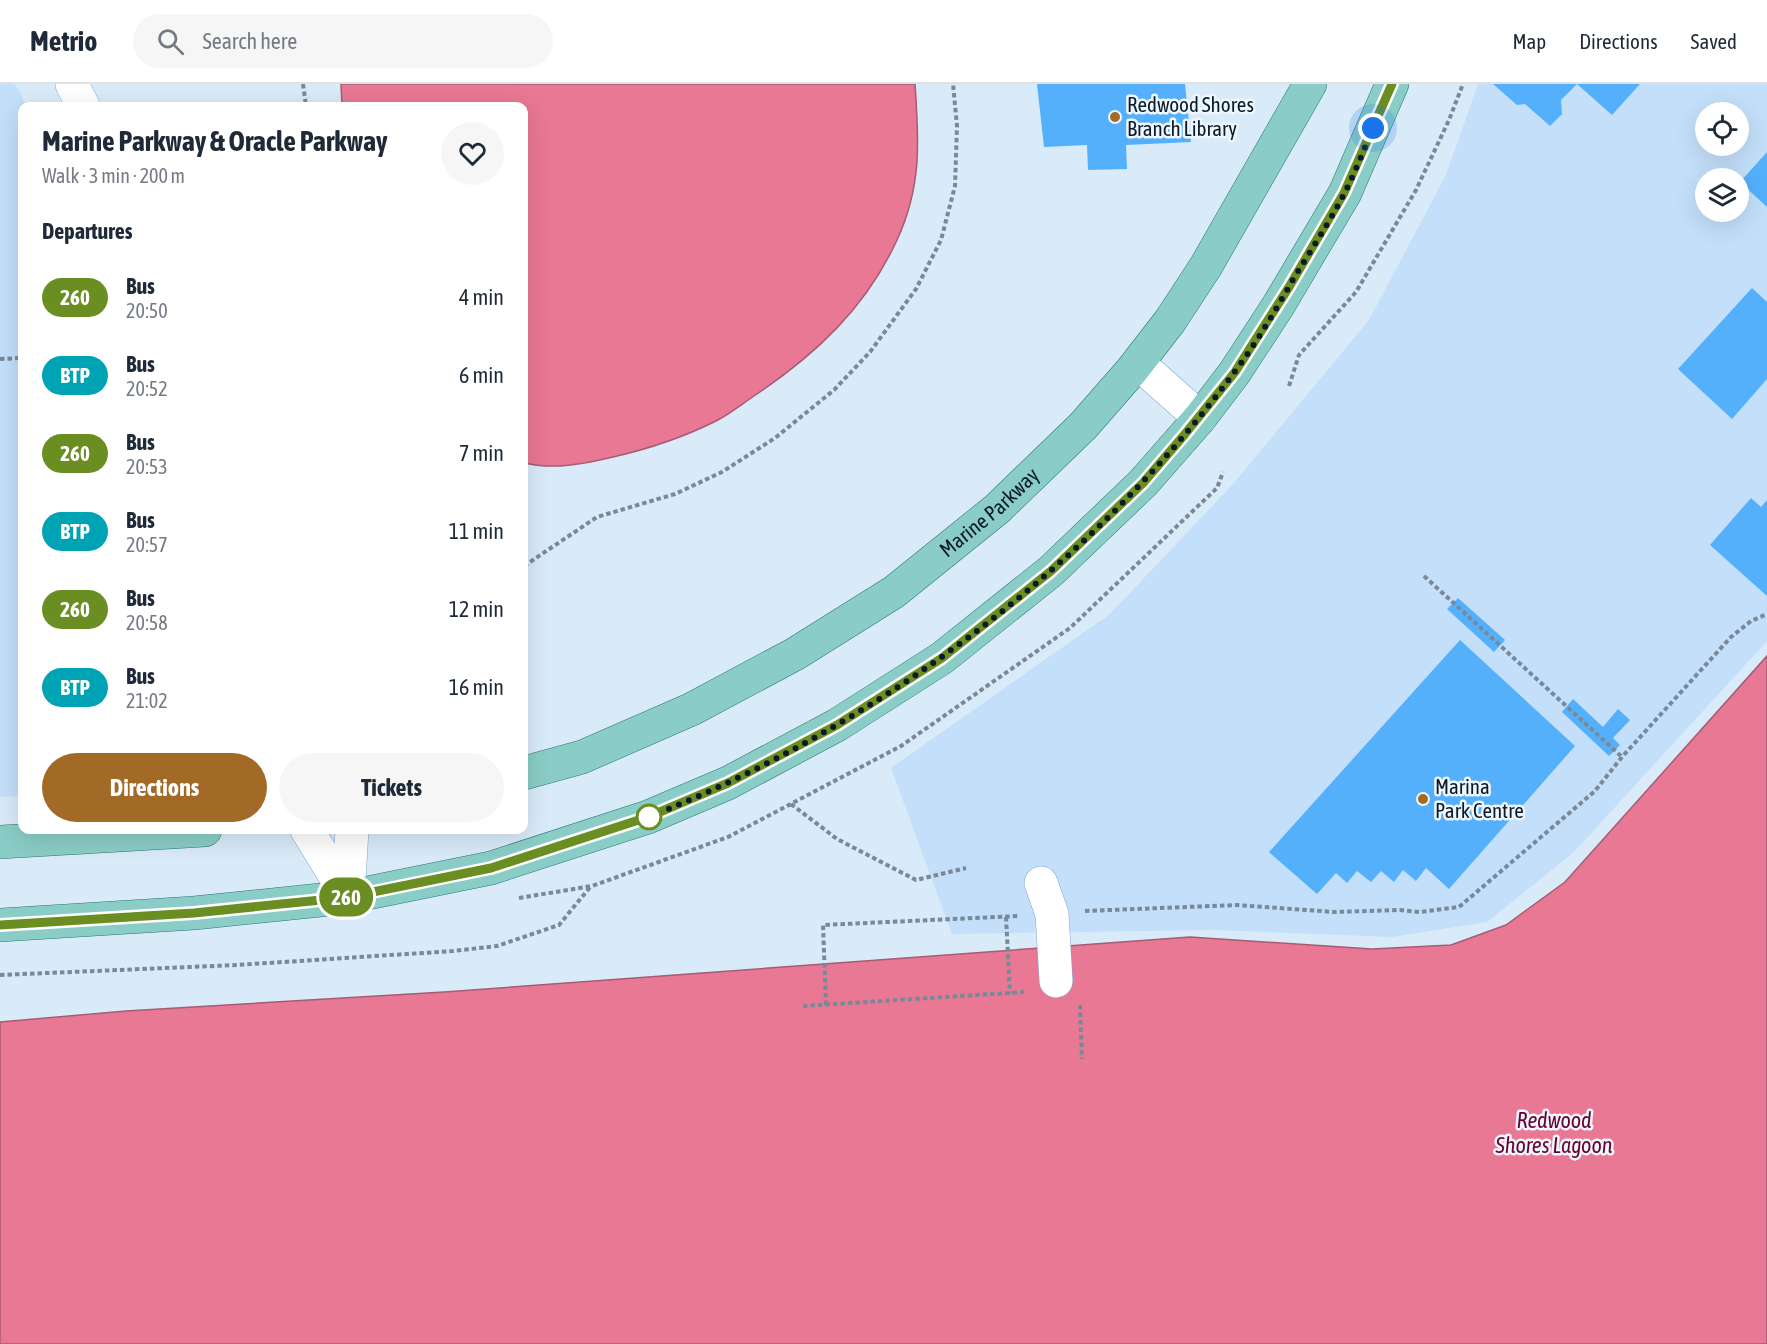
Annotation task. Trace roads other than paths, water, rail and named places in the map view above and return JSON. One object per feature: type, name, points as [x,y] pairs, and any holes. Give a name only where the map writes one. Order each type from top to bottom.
[{"type":"main road","name":"Marine Parkway","points":[[528,772],[582,757],[693,709],[795,654],[894,591],[997,509],[1083,426],[1138,363],[1170,321],[1206,266],[1310,84]]},
{"type":"main road","points":[[0,925],[194,913],[348,897],[491,868],[648,817],[728,783],[837,725],[942,658],[1051,571],[1143,483],[1200,418],[1253,344],[1344,193],[1392,84]]},
{"type":"main road","points":[[0,842],[137,834]]},
{"type":"street","points":[[72,84],[81,102]]},
{"type":"street","points":[[1138,363],[1200,418]]},
{"type":"street","points":[[309,834],[348,897]]},
{"type":"street","points":[[348,897],[352,834]]},
{"type":"street","points":[[1041,883],[1052,915],[1042,987]]},
{"type":"water","points":[[341,84],[915,84],[918,144],[915,182],[911,201],[897,240],[870,287],[837,328],[798,364],[721,418],[666,442],[591,462],[557,466],[535,465],[528,464],[528,102],[342,102]]},
{"type":"water","name":"Redwood Shores Lagoon","points":[[1767,656],[1767,1344],[0,1344],[0,1022],[126,1011],[444,992],[1190,937],[1372,949],[1451,945],[1506,925],[1565,882]]},
{"type":"place","name":"Redwood Shores Branch Library","points":[[1115,117]]},
{"type":"place","name":"Marina Park Centre","points":[[1423,799]]}]
